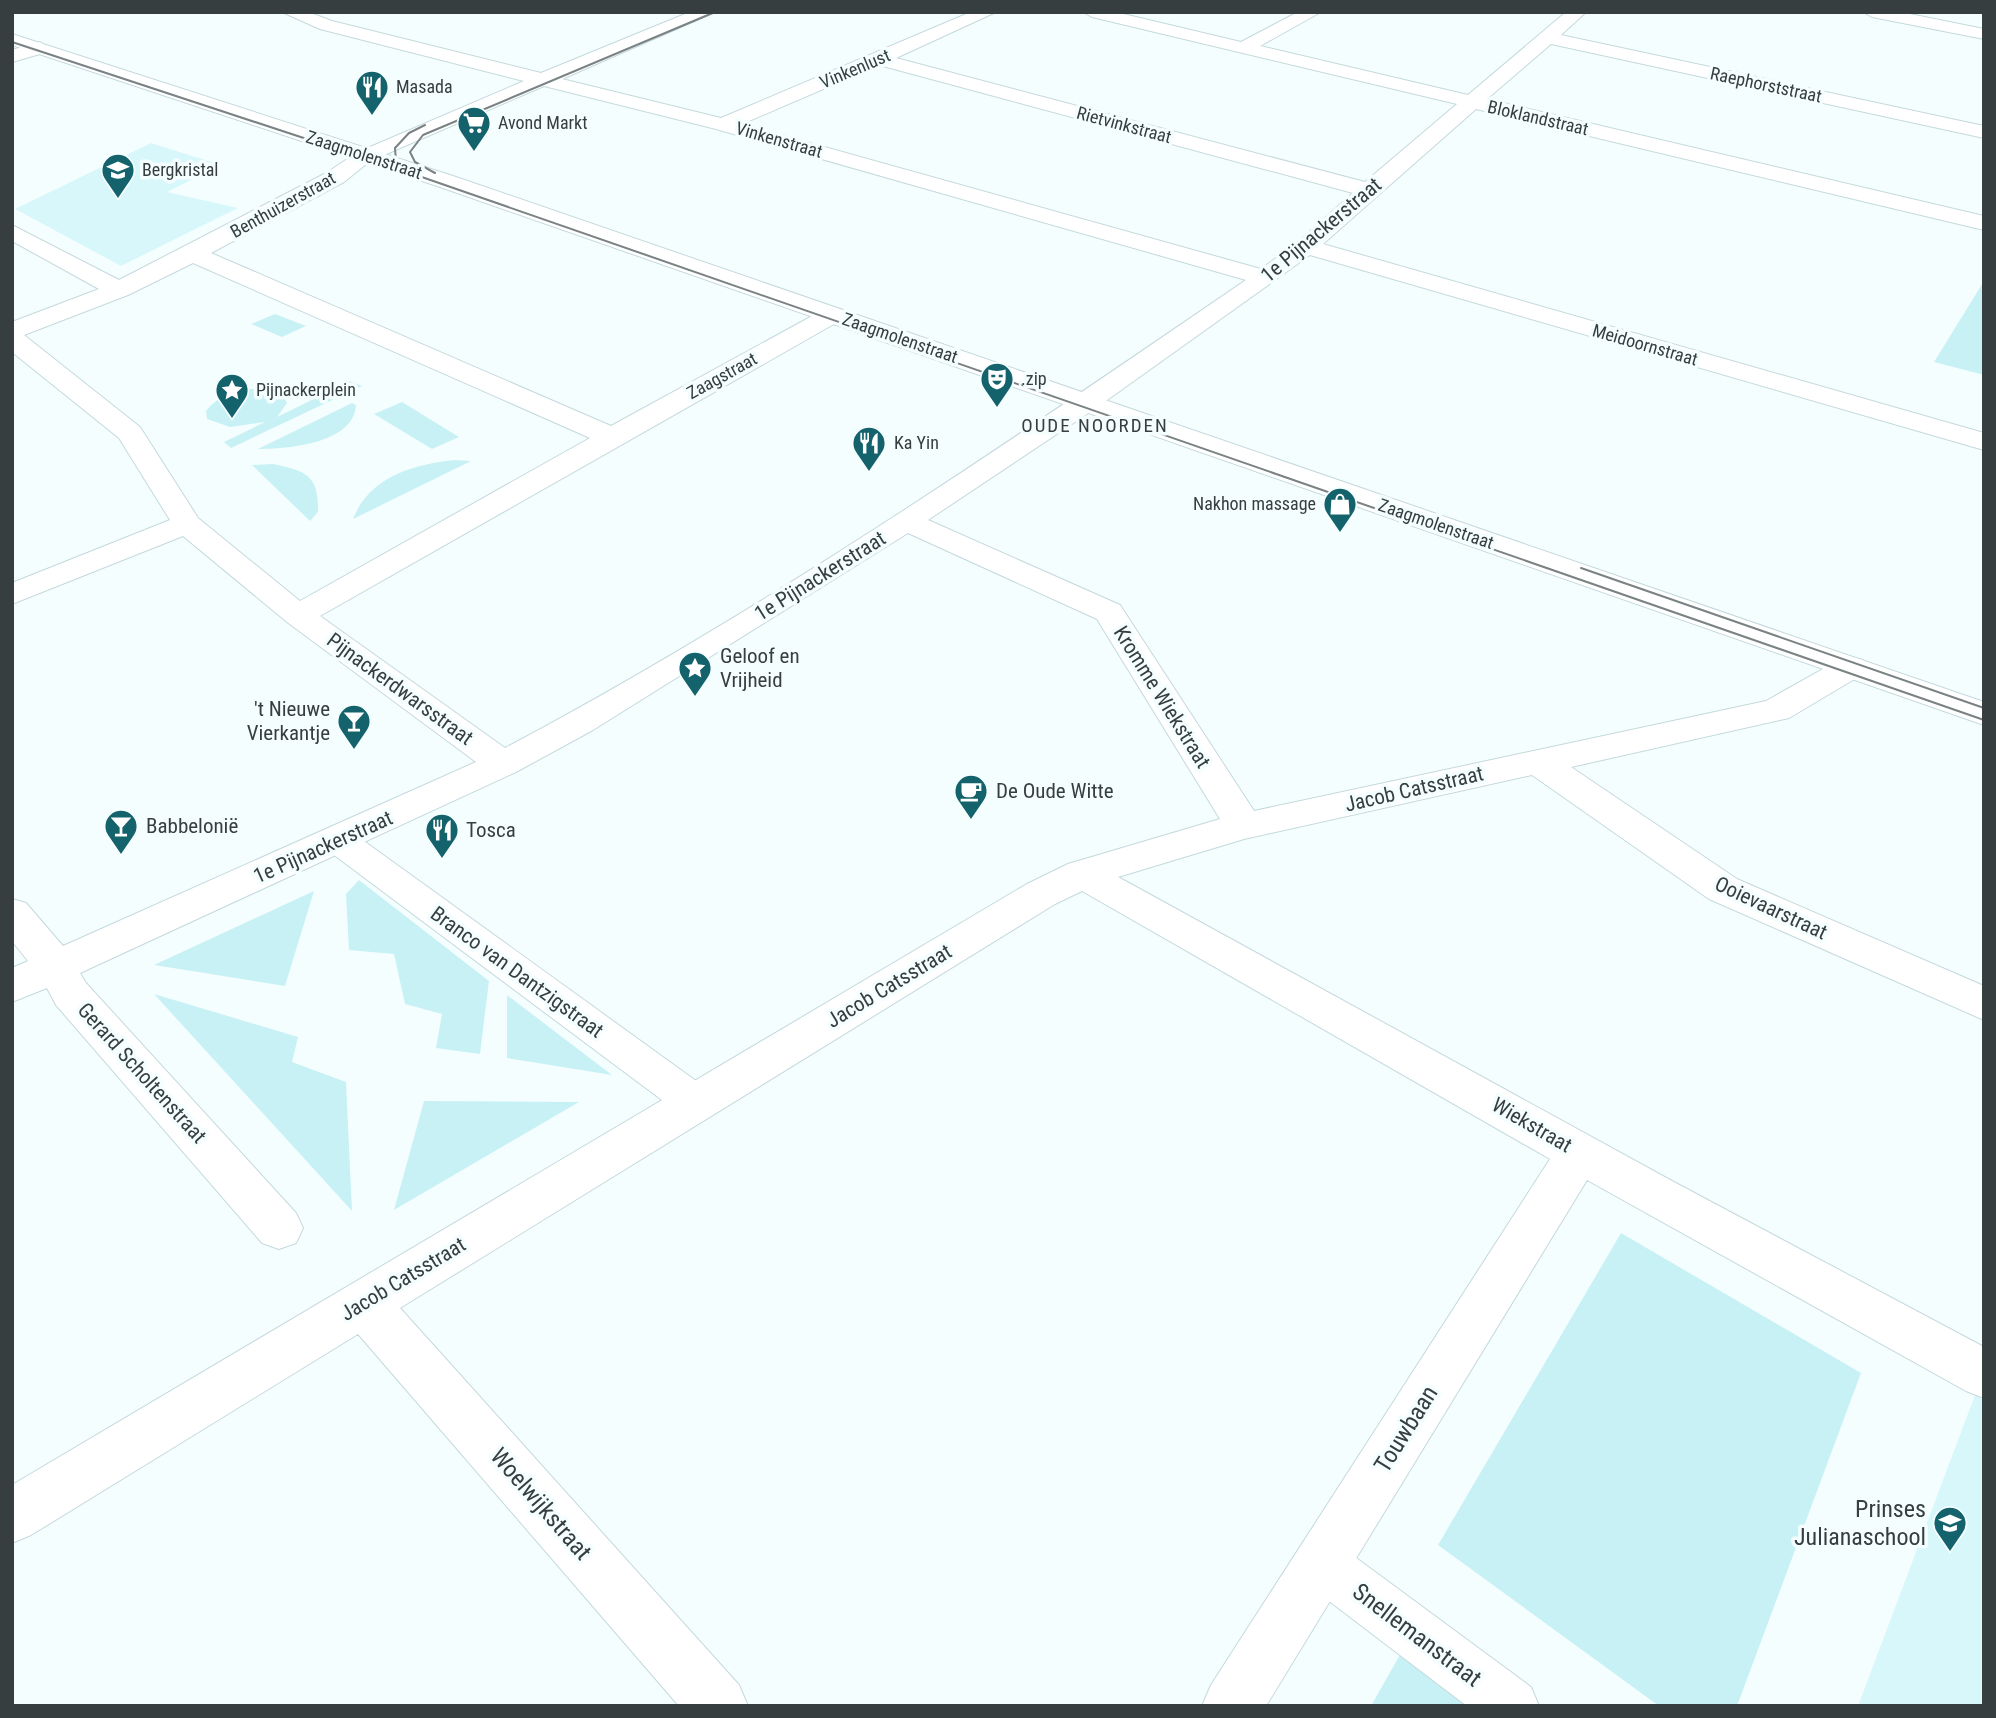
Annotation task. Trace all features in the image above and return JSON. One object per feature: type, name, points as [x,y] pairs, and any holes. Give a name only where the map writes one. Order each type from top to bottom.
[{"type":"street","name":"Vinkenstraat","points":[[290,12],[326,25],[723,125],[1265,278]]},
{"type":"street","points":[[673,12],[701,15]]},
{"type":"street","name":"Vinkenlust","points":[[723,125],[987,12]]},
{"type":"street","name":"Bloklandstraat","points":[[1092,12],[1984,223]]},
{"type":"street","points":[[1245,47],[1312,12]]},
{"type":"street","name":"1e Pijnackerstraat","points":[[12,986],[503,764],[581,722],[907,522],[1087,402],[1306,247],[1577,12]]},
{"type":"street","points":[[1872,12],[1984,34]]},
{"type":"street","name":"Benthuizerstraat","points":[[12,331],[119,289],[192,254],[335,177],[367,156],[701,15]]},
{"type":"street","name":"Raephorststraat","points":[[1549,38],[1984,132]]},
{"type":"street","name":"Zaagmolenstraat","points":[[12,39],[367,156],[1087,402],[1984,714]]},
{"type":"street","points":[[12,56],[40,48]]},
{"type":"street","name":"Rietvinkstraat","points":[[878,59],[1369,190]]},
{"type":"street","points":[[12,232],[119,289]]},
{"type":"street","name":"Meidoornstraat","points":[[1306,247],[1984,442]]},
{"type":"street","points":[[192,254],[612,437]]},
{"type":"street","name":"Zaagstraat","points":[[612,437],[832,315]]},
{"type":"street","points":[[12,339],[130,433],[187,524],[298,615],[612,437]]},
{"type":"street","name":"Kromme Wiekstraat","points":[[907,522],[1109,612],[1244,826]]},
{"type":"street","points":[[12,594],[187,524]]},
{"type":"street","name":"Pijnackerdwarsstraat","points":[[298,615],[503,764]]},
{"type":"street","name":"Jacob Catsstraat","points":[[12,1516],[1041,894],[1082,874],[1168,845],[1244,826],[1777,710],[1851,667]]},
{"type":"street","name":"Ooievaarstraat","points":[[1537,761],[1723,888],[1984,1004]]},
{"type":"street","name":"Branco van Dantzigstraat","points":[[338,840],[696,1103]]},
{"type":"street","name":"Wiekstraat","points":[[1082,874],[1579,1153],[1984,1374]]},
{"type":"street","name":"Gerard Scholtenstraat","points":[[12,914],[56,966],[71,994],[279,1227]]},
{"type":"street","name":"Touwbaan","points":[[1232,1706],[1579,1153]]},
{"type":"street","name":"Woelwijkstraat","points":[[363,1303],[718,1706]]},
{"type":"street","name":"Snellemanstraat","points":[[1322,1563],[1512,1706]]},
{"type":"shaded area","name":"Bergkristal","points":[[151,143],[221,165],[167,192],[238,208],[121,266],[15,209]]},
{"type":"shaded area","points":[[1984,281],[1984,375],[1934,362]]},
{"type":"shaded area","points":[[275,314],[306,326],[282,337],[251,324]]},
{"type":"shaded area","points":[[350,381],[362,386],[231,448],[224,442],[265,422],[230,427],[207,419],[206,411],[230,393],[250,389],[280,392],[287,403],[277,417]]},
{"type":"shaded area","points":[[402,402],[459,437],[432,449],[374,414]]},
{"type":"shaded area","points":[[352,403],[356,405],[352,418],[344,428],[331,436],[317,442],[285,448],[258,449]]},
{"type":"shaded area","points":[[455,460],[471,461],[353,519],[360,505],[381,483],[409,469]]},
{"type":"shaded area","points":[[273,464],[294,469],[313,482],[318,512],[310,521],[252,465]]},
{"type":"shaded area","points":[[359,880],[489,981],[480,1054],[436,1048],[442,1014],[405,1004],[394,954],[349,950],[346,894]]},
{"type":"shaded area","points":[[314,891],[285,986],[154,965]]},
{"type":"shaded area","points":[[154,994],[298,1037],[292,1062],[346,1082],[352,1211]]},
{"type":"shaded area","points":[[507,995],[612,1075],[507,1058]]},
{"type":"shaded area","points":[[424,1101],[579,1102],[394,1210]]},
{"type":"shaded area","points":[[1621,1233],[1861,1373],[1737,1706],[1659,1706],[1438,1545]]},
{"type":"shaded area","name":"Prinses Julianaschool","points":[[1975,1395],[1984,1400],[1984,1706],[1858,1706]]},
{"type":"shaded area","points":[[1406,1644],[1489,1706],[1371,1706]]},
{"type":"tram line","points":[[435,173],[415,162],[410,152],[423,135],[715,12]]},
{"type":"tram line","points":[[12,42],[416,175],[1984,720]]},
{"type":"tram line","points":[[407,170],[396,162],[395,148],[409,133],[425,125]]},
{"type":"tram line","points":[[1581,568],[1984,708]]},
{"type":"place","name":"Masada","points":[[372,117]]},
{"type":"place","name":"Avond Markt","points":[[474,153]]},
{"type":"place","name":"Bergkristal","points":[[118,200]]},
{"type":"place","name":".zip","points":[[997,409]]},
{"type":"place","name":"Pijnackerplein","points":[[232,420]]},
{"type":"place","name":"Ka Yin","points":[[869,473]]},
{"type":"place","name":"Nakhon massage","points":[[1340,534]]},
{"type":"place","name":"Geloof en Vrijheid","points":[[695,698]]},
{"type":"place","name":"'t Nieuwe Vierkantje","points":[[354,751]]},
{"type":"place","name":"De Oude Witte","points":[[971,821]]},
{"type":"place","name":"Babbelonië","points":[[121,856]]},
{"type":"place","name":"Tosca","points":[[442,860]]},
{"type":"place","name":"Prinses Julianaschool","points":[[1950,1553]]},
{"type":"district","name":"OUDE NOORDEN","points":[[1095,425]]}]
